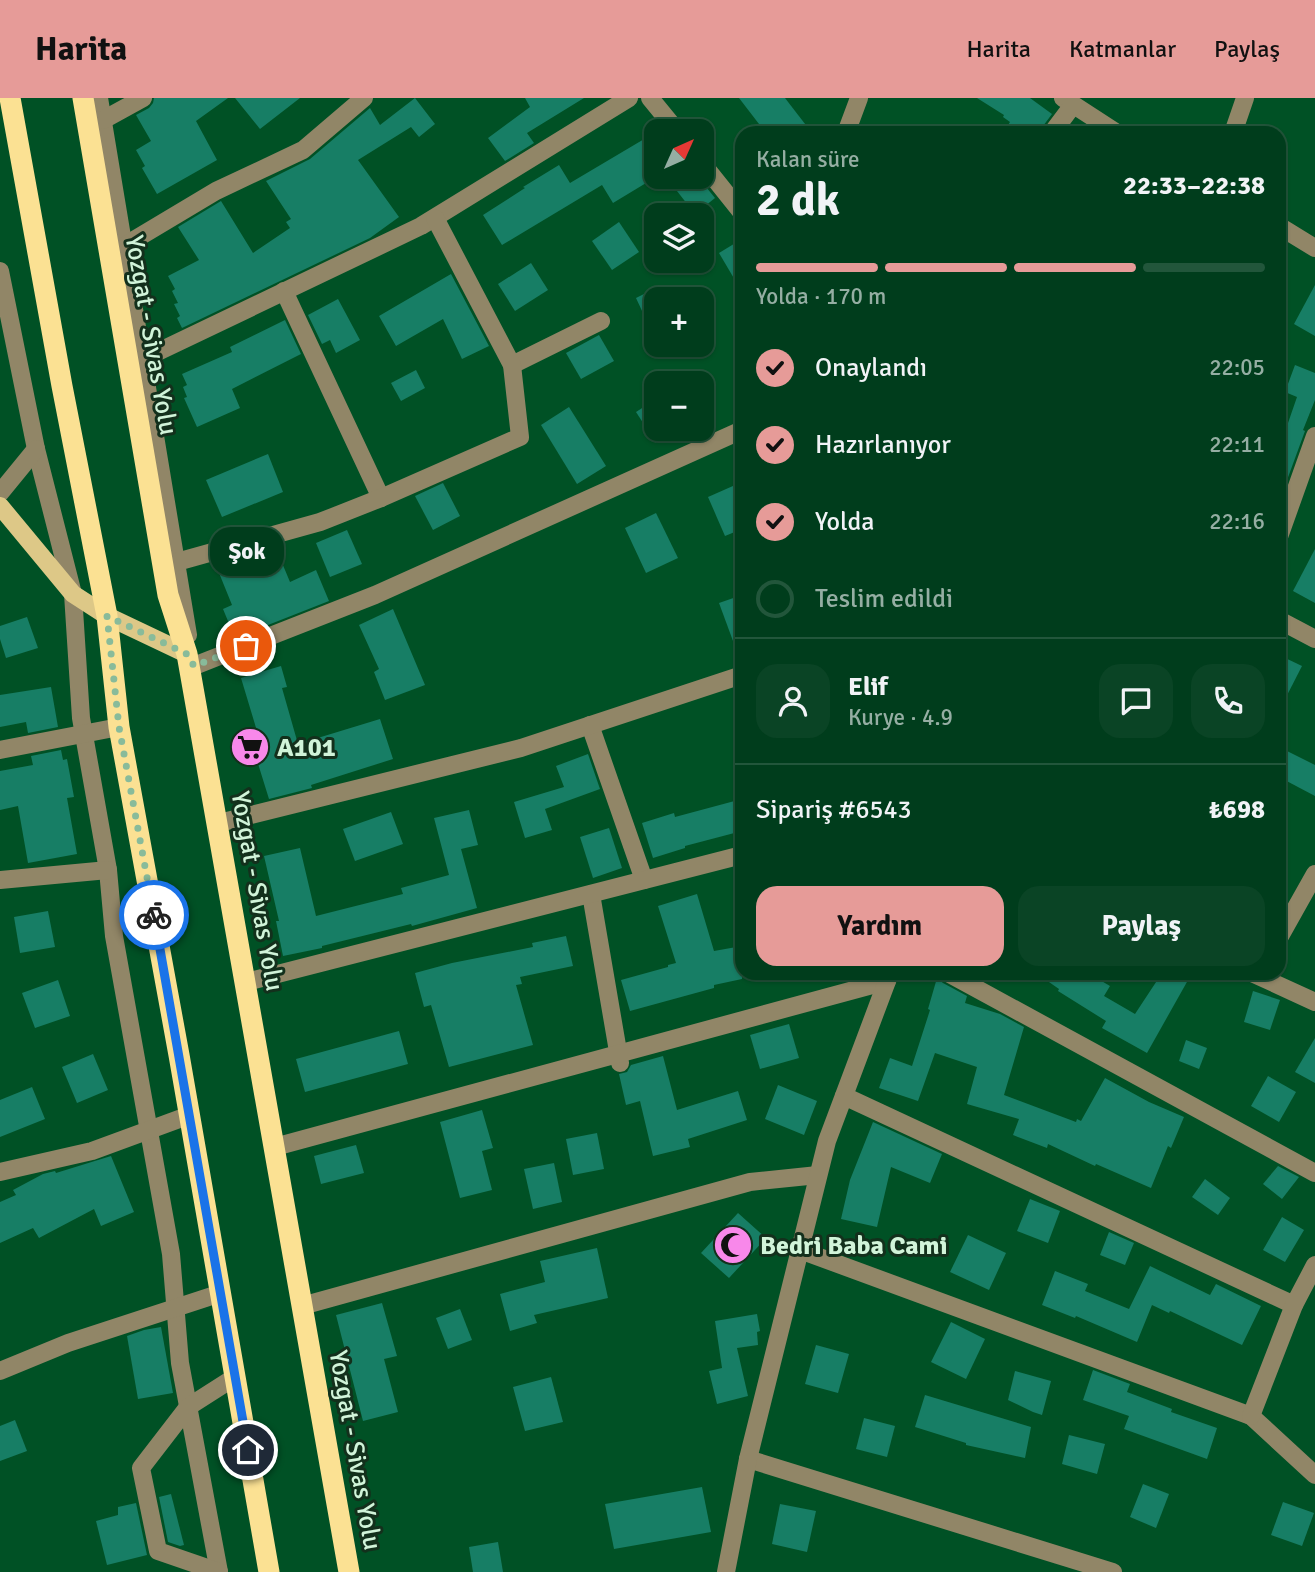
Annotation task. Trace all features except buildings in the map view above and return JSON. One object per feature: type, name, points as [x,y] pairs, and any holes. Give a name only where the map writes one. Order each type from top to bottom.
[{"type":"highway","points":[[10,98],[107,616],[119,727],[269,1572]]},
{"type":"highway","name":"Yozgat - Sivas Yolu","points":[[83,98],[170,564],[168,595],[190,660],[349,1572]]},
{"type":"main road","points":[[0,506],[73,594],[107,616],[190,660]]},
{"type":"street","points":[[99,98],[143,359],[170,564],[320,522],[382,498],[520,437],[512,365],[435,218]]},
{"type":"street","points":[[103,120],[143,98]]},
{"type":"street","points":[[124,246],[216,191],[303,150],[364,98]]},
{"type":"street","points":[[143,359],[421,226],[629,98]]},
{"type":"street","points":[[650,98],[667,119]]},
{"type":"street","points":[[849,126],[859,98]]},
{"type":"street","points":[[1235,126],[1245,98]]},
{"type":"street","points":[[1056,126],[1068,101],[1106,126]]},
{"type":"street","points":[[714,178],[735,204]]},
{"type":"street","points":[[1286,230],[1315,248]]},
{"type":"street","points":[[0,271],[36,449],[73,594],[84,733],[108,870],[114,936],[171,1254],[180,1363],[188,1407],[219,1572],[158,1551],[141,1468],[188,1407],[235,1377]]},
{"type":"street","points":[[284,291],[382,498]]},
{"type":"street","points":[[512,365],[601,321]]},
{"type":"street","points":[[355,1572],[254,980],[190,660],[375,594],[735,432]]},
{"type":"street","points":[[1286,517],[1315,436]]},
{"type":"street","points":[[0,492],[36,449]]},
{"type":"street","points":[[1286,624],[1315,639]]},
{"type":"street","points":[[223,822],[521,748],[735,677]]},
{"type":"street","points":[[590,725],[645,880]]},
{"type":"street","points":[[0,750],[119,727]]},
{"type":"street","points":[[254,980],[735,857]]},
{"type":"street","points":[[0,880],[108,870]]},
{"type":"street","points":[[1286,926],[1315,874]]},
{"type":"street","points":[[591,894],[620,1058]]},
{"type":"street","points":[[282,1145],[620,1058],[878,980]]},
{"type":"street","points":[[726,1572],[748,1459],[827,1141],[887,980]]},
{"type":"street","points":[[960,980],[1315,1173]]},
{"type":"street","points":[[1269,980],[1315,1002]]},
{"type":"street","points":[[844,1096],[1294,1305]]},
{"type":"street","points":[[0,1172],[92,1151],[190,1115]]},
{"type":"street","points":[[309,1304],[750,1182],[818,1175]]},
{"type":"street","points":[[800,1250],[1251,1416],[1315,1475]]},
{"type":"street","points":[[1251,1416],[1294,1305],[1315,1265]]},
{"type":"street","points":[[0,1371],[68,1343],[221,1293]]},
{"type":"street","points":[[748,1459],[1113,1572]]},
{"type":"way so far","points":[[154,915],[119,727],[107,616],[187,654],[194,666],[246,646]]},
{"type":"place","name":"Şok","points":[[246,646]]},
{"type":"place","name":"A101","points":[[250,747]]},
{"type":"place","name":"Bedri Baba Cami","points":[[733,1245]]},
{"type":"route","points":[[154,915],[248,1450]]}]
